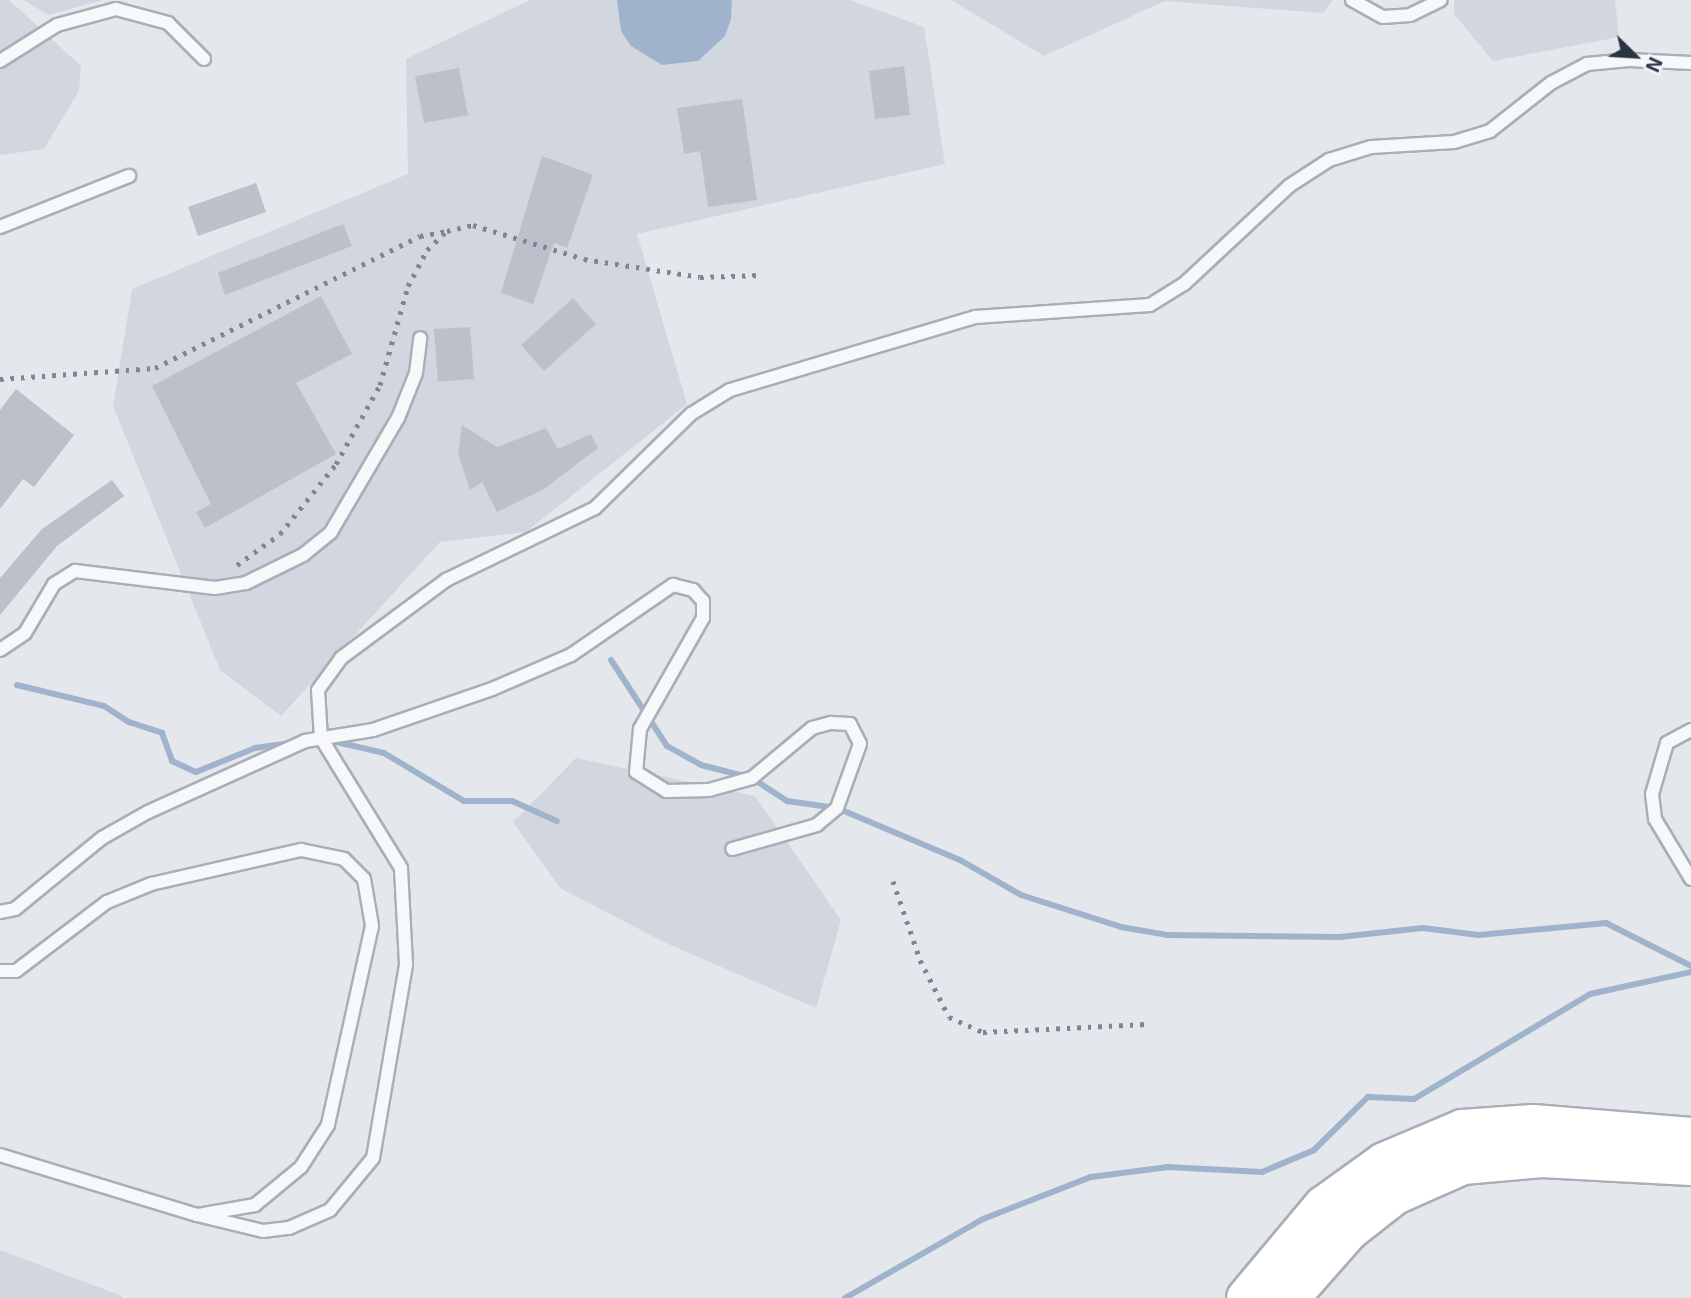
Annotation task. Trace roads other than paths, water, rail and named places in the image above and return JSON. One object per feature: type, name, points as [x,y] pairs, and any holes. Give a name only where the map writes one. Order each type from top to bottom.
[{"type":"highway","points":[[1246,1298],[1323,1206],[1384,1162],[1462,1129],[1533,1124],[1691,1137]]},
{"type":"highway","points":[[1290,1298],[1349,1231],[1395,1195],[1463,1165],[1542,1158],[1691,1166]]},
{"type":"lane","points":[[1352,0],[1383,17],[1410,15],[1441,0]]},
{"type":"lane","points":[[0,61],[57,25],[116,9],[168,23],[204,59]]},
{"type":"lane","points":[[0,1155],[197,1215],[263,1231],[289,1228],[330,1210],[373,1158],[406,964],[401,868],[321,738],[318,690],[341,659],[446,580],[595,508],[691,414],[730,390],[975,317],[1150,305],[1184,284],[1290,186],[1329,160],[1371,147],[1454,142],[1490,131],[1551,83],[1587,64],[1629,60],[1691,63]]},
{"type":"lane","points":[[0,227],[129,176]]},
{"type":"lane","points":[[0,650],[25,633],[54,584],[75,571],[215,588],[247,583],[303,555],[331,532],[398,418],[416,373],[420,338]]},
{"type":"lane","points":[[0,912],[15,909],[102,838],[148,812],[321,738],[373,730],[492,689],[571,655],[673,585],[692,590],[703,601],[703,618],[640,729],[636,772],[667,791],[709,790],[752,778],[822,725],[850,724],[860,744],[837,808],[817,825],[732,849]]},
{"type":"lane","points":[[1691,730],[1667,743],[1652,794],[1655,819],[1691,879]]},
{"type":"lane","points":[[0,971],[16,971],[107,902],[151,884],[301,850],[344,859],[364,879],[372,926],[328,1125],[301,1167],[255,1205],[197,1215]]},
{"type":"water","points":[[617,0],[732,0],[731,19],[725,36],[698,61],[662,65],[631,46],[621,31]]},
{"type":"waterway","points":[[611,660],[667,746],[701,765],[752,778],[787,801],[837,808],[960,860],[1021,895],[1121,927],[1168,935],[1340,937],[1423,928],[1479,935],[1606,923],[1691,966]]},
{"type":"waterway","points":[[17,685],[104,706],[129,722],[162,733],[172,761],[196,772],[255,748],[290,743]]},
{"type":"waterway","points":[[332,741],[384,753],[464,801],[512,801],[557,821]]},
{"type":"waterway","points":[[845,1298],[983,1219],[1091,1177],[1168,1167],[1262,1172],[1314,1150],[1368,1097],[1414,1099],[1590,994],[1691,972]]},
{"type":"railway","points":[[237,565],[280,534],[336,464],[380,385],[408,286],[427,250],[447,231],[473,225],[584,259],[700,277],[761,275]]},
{"type":"railway","points":[[0,379],[155,368],[420,236],[447,231]]},
{"type":"railway","points":[[893,881],[920,960],[949,1017],[983,1032],[1146,1024]]}]
